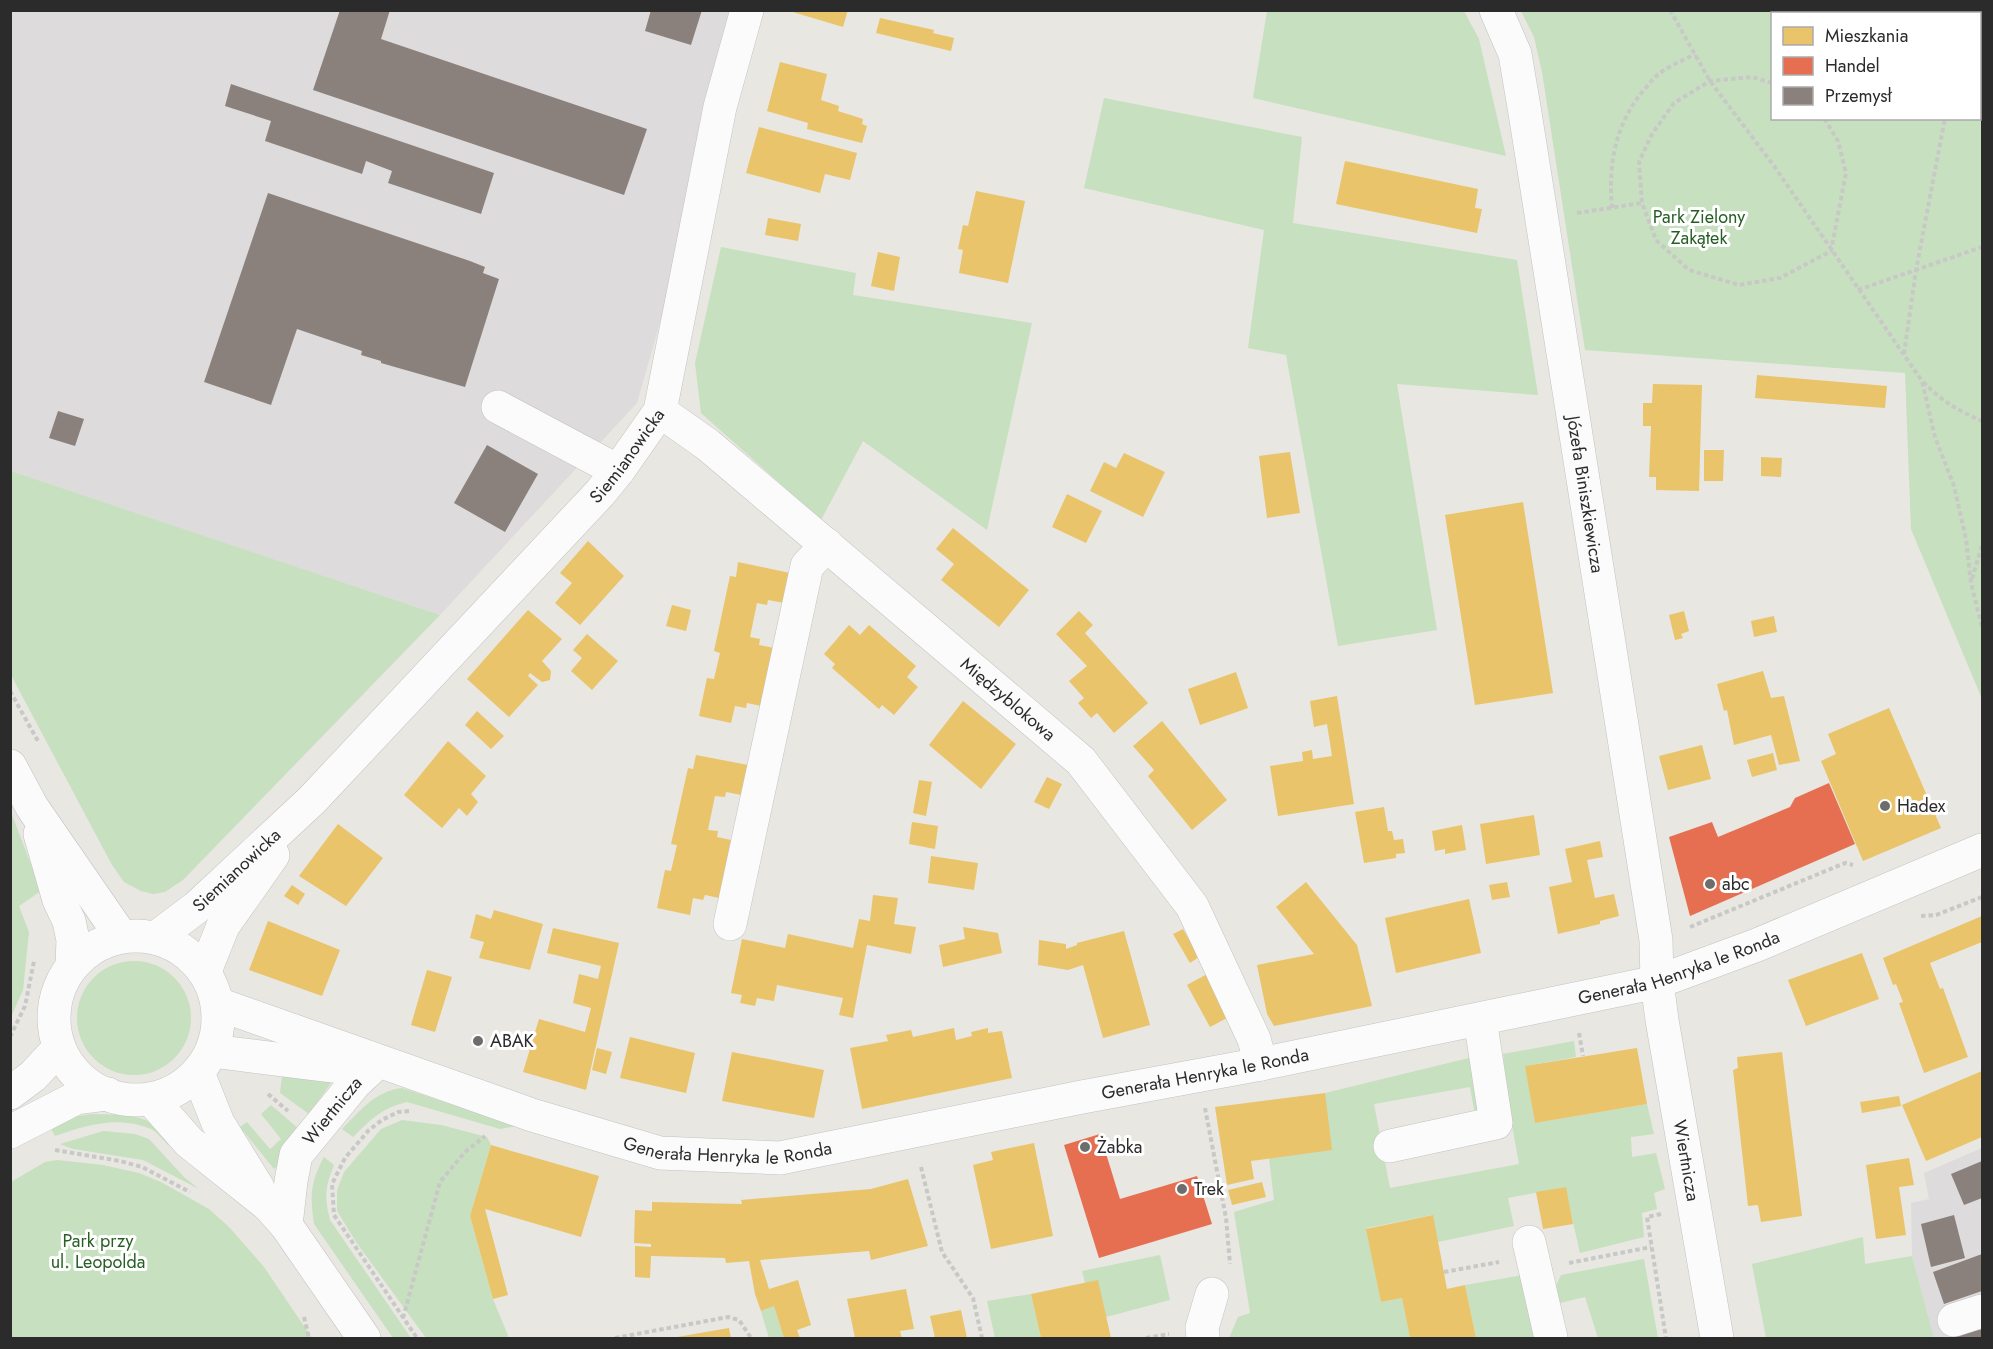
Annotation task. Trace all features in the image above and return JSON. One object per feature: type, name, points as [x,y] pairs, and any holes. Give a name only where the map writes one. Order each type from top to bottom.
[{"type":"street","name":"Siemianowicka","points":[[157,937],[197,907],[312,800],[618,471],[660,411],[720,106],[747,10]]},
{"type":"street","name":"Józefa Biniszkiewicza","points":[[1496,10],[1515,54],[1656,940],[1657,982]]},
{"type":"street","points":[[498,407],[618,471]]},
{"type":"street","name":"Międzyblokowa","points":[[660,411],[708,445],[1081,760],[1192,906],[1254,1039],[1261,1064]]},
{"type":"street","points":[[730,924],[807,566],[827,545]]},
{"type":"street","points":[[10,766],[32,807],[121,936]]},
{"type":"street","name":"Siemianowicka","points":[[205,971],[223,926],[312,800]]},
{"type":"street","points":[[32,807],[59,900],[69,921],[74,940],[72,965]]},
{"type":"street","name":"Generała Henryka le Ronda","points":[[218,1004],[532,1115],[660,1154],[780,1158],[1082,1097],[1261,1064],[1657,982],[1757,945],[1983,850]]},
{"type":"street","points":[[121,936],[157,937],[176,945],[192,956],[205,971],[218,1004],[219,1029],[205,1062],[176,1090],[151,1099],[122,1099],[94,1089],[68,1064],[59,1047],[54,1019],[58,991],[72,965],[86,952],[103,942],[121,936]]},
{"type":"street","name":"Wiertnicza","points":[[1657,982],[1717,1338]]},
{"type":"street","points":[[1390,1146],[1496,1123],[1480,1019]]},
{"type":"street","points":[[10,1093],[33,1076],[59,1047]]},
{"type":"street","points":[[205,1062],[218,1123],[277,1215],[364,1338]]},
{"type":"street","name":"Generała Henryka le Ronda","points":[[205,1062],[414,1073]]},
{"type":"street","name":"Wiertnicza","points":[[277,1215],[291,1181],[296,1155],[355,1083],[369,1070]]},
{"type":"street","points":[[10,1132],[76,1098],[108,1094]]},
{"type":"street","points":[[151,1099],[189,1142],[277,1215]]},
{"type":"street","points":[[1533,1256],[1551,1338]]},
{"type":"street","points":[[1203,1338],[1202,1328],[1212,1294]]},
{"type":"path","points":[[1670,10],[1710,81],[1774,166],[1922,381],[1941,400],[1983,421]]},
{"type":"path","points":[[1612,207],[1610,189],[1612,155],[1629,110],[1655,77],[1695,54]]},
{"type":"path","points":[[1771,82],[1752,77],[1710,81],[1674,103],[1652,134],[1639,162],[1642,203],[1656,240],[1689,270],[1739,285],[1780,278],[1831,251]]},
{"type":"path","points":[[1825,120],[1838,141],[1846,173],[1831,251]]},
{"type":"path","points":[[1904,355],[1916,270],[1945,120]]},
{"type":"path","points":[[1542,219],[1642,203]]},
{"type":"path","points":[[1858,290],[1983,246]]},
{"type":"path","points":[[1922,381],[1935,437],[1954,486],[1971,583],[1983,627]]},
{"type":"path","points":[[1971,583],[1983,545]]},
{"type":"path","points":[[1656,940],[1845,863],[1855,866]]},
{"type":"path","points":[[1914,917],[1936,915],[1983,897]]},
{"type":"path","points":[[10,1037],[25,1006],[35,958]]},
{"type":"path","points":[[1579,1033],[1583,1056]]},
{"type":"path","points":[[1204,1102],[1226,1218],[1231,1267],[1212,1294]]},
{"type":"path","points":[[403,1318],[440,1182],[465,1152],[489,1132]]},
{"type":"path","points":[[48,1149],[142,1167],[199,1197]]},
{"type":"path","points":[[919,1157],[942,1252],[973,1298],[982,1338]]},
{"type":"path","points":[[1533,1256],[1651,1247]]},
{"type":"path","points":[[1444,1272],[1476,1266]]},
{"type":"path","points":[[615,1338],[728,1317],[739,1320],[751,1338]]},
{"type":"shaded area","points":[[11,11],[749,11],[637,403],[440,615],[11,471]]},
{"type":"shaded area","points":[[1982,1148],[1982,1338],[1934,1338],[1912,1256],[1911,1203],[1929,1199],[1924,1173]]},
{"type":"green space","name":"Park Zielony Zakątek","points":[[1820,10],[1829,12],[1771,12],[1771,120],[1981,120],[1982,50],[1982,699],[1911,529],[1905,373],[1585,350],[1542,72],[1534,37],[1521,11]]},
{"type":"green space","points":[[1267,11],[1464,11],[1479,39],[1506,156],[1253,98]]},
{"type":"green space","points":[[1104,98],[1302,137],[1293,223],[1517,260],[1538,395],[1397,384],[1437,630],[1338,646],[1286,355],[1248,348],[1264,230],[1084,188]]},
{"type":"green space","points":[[721,247],[856,273],[853,295],[1032,323],[987,530],[863,441],[821,520],[701,413],[695,363]]},
{"type":"green space","points":[[10,471],[440,615],[183,880],[165,892],[153,894],[141,891],[124,882],[112,865],[11,675]]},
{"type":"green space","points":[[11,812],[41,891],[19,906],[29,932],[23,990],[11,1017]]},
{"type":"green space","points":[[134,961],[156,965],[175,977],[187,996],[191,1018],[187,1040],[175,1059],[156,1071],[134,1075],[112,1071],[93,1059],[81,1040],[77,1018],[81,996],[93,977],[112,965]]},
{"type":"green space","points":[[1574,1041],[1576,1057],[1526,1066],[1535,1123],[1647,1104],[1654,1134],[1631,1137],[1632,1157],[1656,1153],[1665,1189],[1654,1193],[1657,1209],[1642,1213],[1644,1237],[1580,1253],[1565,1187],[1508,1198],[1514,1226],[1438,1242],[1432,1215],[1367,1228],[1381,1302],[1402,1298],[1410,1338],[1229,1338],[1238,1317],[1250,1313],[1234,1212],[1274,1200],[1269,1158],[1325,1093],[1477,1056],[1484,1114],[1475,1115],[1470,1087],[1374,1104],[1390,1188],[1519,1164],[1509,1109],[1503,1054]]},
{"type":"green space","points":[[283,1067],[336,1076],[309,1114],[280,1093]]},
{"type":"green space","points":[[402,1088],[517,1126],[500,1129],[407,1102],[383,1111],[353,1137],[342,1129],[376,1098]]},
{"type":"green space","points":[[271,1105],[299,1129],[285,1159],[274,1169],[240,1127],[247,1122],[270,1149],[281,1139],[261,1114]]},
{"type":"green space","points":[[92,1114],[127,1115],[145,1120],[172,1141],[168,1145],[151,1129],[126,1123],[90,1125],[55,1136],[49,1125],[70,1117]]},
{"type":"green space","points":[[402,1120],[441,1125],[487,1137],[491,1145],[470,1216],[493,1299],[509,1338],[426,1338],[356,1242],[337,1211],[337,1190],[344,1172],[381,1129]]},
{"type":"green space","points":[[103,1131],[135,1134],[149,1139],[184,1177],[199,1189],[143,1160],[73,1149],[60,1144]]},
{"type":"green space","points":[[324,1157],[334,1165],[326,1192],[330,1220],[411,1338],[393,1338],[314,1224],[312,1189]]},
{"type":"green space","name":"Park przy ul. Leopolda","points":[[57,1160],[103,1165],[139,1173],[161,1182],[209,1209],[229,1227],[264,1267],[312,1338],[11,1338],[11,1182],[45,1162]]},
{"type":"green space","points":[[1863,1237],[1865,1264],[1912,1256],[1934,1338],[1766,1338],[1752,1264]]},
{"type":"green space","points":[[1160,1255],[1170,1300],[1106,1317],[1085,1283],[1082,1271]]},
{"type":"green space","points":[[1644,1259],[1658,1338],[1598,1338],[1585,1297],[1556,1304],[1553,1292],[1561,1275]]},
{"type":"green space","points":[[1523,1275],[1536,1338],[1476,1338],[1465,1285]]},
{"type":"green space","points":[[1031,1294],[1041,1338],[995,1338],[987,1301]]},
{"type":"green space","points":[[774,1306],[784,1338],[769,1338],[761,1311]]},
{"type":"building: Mieszkania","points":[[786,10],[848,10],[843,27]]},
{"type":"building: Mieszkania","points":[[880,18],[934,30],[933,33],[954,38],[951,51],[876,33]]},
{"type":"building: Mieszkania","points":[[780,62],[827,74],[821,100],[839,106],[838,111],[863,119],[862,124],[867,126],[862,143],[807,129],[808,123],[767,111]]},
{"type":"building: Mieszkania","points":[[759,127],[857,153],[850,180],[825,174],[820,193],[746,173]]},
{"type":"building: Mieszkania","points":[[1345,161],[1478,189],[1475,208],[1482,209],[1477,233],[1336,204]]},
{"type":"building: Mieszkania","points":[[976,191],[1025,201],[1008,283],[959,273],[963,250],[958,249],[963,225],[968,226]]},
{"type":"building: Mieszkania","points":[[768,218],[801,224],[798,241],[765,235]]},
{"type":"building: Mieszkania","points":[[878,252],[900,257],[894,291],[871,286]]},
{"type":"building: Mieszkania","points":[[1757,375],[1887,386],[1885,408],[1755,398]]},
{"type":"building: Mieszkania","points":[[1653,384],[1702,385],[1699,491],[1656,490],[1656,477],[1649,477],[1651,426],[1643,426],[1643,403],[1652,403]]},
{"type":"building: Mieszkania","points":[[1704,450],[1724,450],[1723,481],[1704,481]]},
{"type":"building: Mieszkania","points":[[1290,452],[1300,513],[1267,518],[1259,456]]},
{"type":"building: Mieszkania","points":[[1124,453],[1165,472],[1143,517],[1090,491],[1104,462],[1116,468]]},
{"type":"building: Mieszkania","points":[[1761,457],[1782,458],[1781,477],[1761,476]]},
{"type":"building: Mieszkania","points":[[1067,494],[1102,511],[1086,543],[1052,527]]},
{"type":"building: Mieszkania","points":[[1523,502],[1553,693],[1475,705],[1445,515]]},
{"type":"building: Mieszkania","points":[[953,528],[1029,590],[999,627],[941,580],[954,564],[936,549]]},
{"type":"building: Mieszkania","points":[[588,541],[624,576],[580,625],[555,603],[572,583],[560,573]]},
{"type":"building: Mieszkania","points":[[738,562],[790,573],[784,603],[768,600],[767,605],[757,603],[750,637],[760,639],[759,645],[774,648],[761,706],[747,703],[746,708],[735,706],[731,723],[699,716],[707,678],[714,679],[720,653],[714,651],[730,576],[736,577]]},
{"type":"building: Mieszkania","points":[[672,605],[691,610],[686,631],[666,626]]},
{"type":"building: Mieszkania","points":[[528,610],[562,639],[542,661],[551,671],[550,680],[542,682],[530,673],[528,676],[538,685],[509,717],[467,679]]},
{"type":"building: Mieszkania","points":[[1079,611],[1093,625],[1085,633],[1148,703],[1114,733],[1097,713],[1091,718],[1078,703],[1084,698],[1069,681],[1087,666],[1056,634]]},
{"type":"building: Mieszkania","points":[[1684,611],[1689,631],[1681,634],[1683,638],[1675,640],[1669,615]]},
{"type":"building: Mieszkania","points":[[1774,616],[1777,632],[1754,637],[1751,621]]},
{"type":"building: Mieszkania","points":[[849,625],[860,635],[869,625],[916,666],[907,677],[918,687],[894,715],[882,705],[879,709],[832,668],[835,664],[824,654]]},
{"type":"building: Mieszkania","points":[[587,634],[618,661],[592,690],[571,671],[582,658],[573,650]]},
{"type":"building: Mieszkania","points":[[1763,671],[1771,698],[1784,696],[1800,761],[1779,765],[1771,735],[1734,745],[1727,710],[1724,711],[1717,684]]},
{"type":"building: Mieszkania","points":[[1236,672],[1248,708],[1200,725],[1188,689]]},
{"type":"building: Mieszkania","points":[[1337,696],[1354,804],[1278,816],[1270,766],[1303,761],[1302,752],[1312,750],[1313,759],[1332,756],[1327,724],[1314,727],[1310,701]]},
{"type":"building: Mieszkania","points":[[963,701],[1016,744],[981,789],[929,745]]},
{"type":"building: Mieszkania","name":"Hadex","points":[[1889,708],[1941,828],[1863,861],[1821,761],[1836,754],[1828,734]]},
{"type":"building: Mieszkania","points":[[477,711],[504,736],[491,749],[465,725]]},
{"type":"building: Mieszkania","points":[[1162,721],[1227,800],[1192,830],[1148,776],[1154,770],[1133,746]]},
{"type":"building: Mieszkania","points":[[448,741],[486,776],[471,794],[478,802],[467,816],[459,808],[442,828],[404,795]]},
{"type":"building: Mieszkania","points":[[1702,745],[1711,779],[1668,790],[1659,756]]},
{"type":"building: Mieszkania","points":[[1773,753],[1777,770],[1752,777],[1747,760]]},
{"type":"building: Mieszkania","points":[[696,755],[748,765],[742,795],[726,792],[725,797],[715,796],[708,830],[718,831],[717,837],[731,840],[719,898],[705,895],[703,900],[693,898],[690,915],[657,908],[665,870],[671,871],[677,845],[671,844],[688,768],[693,769]]},
{"type":"building: Mieszkania","points":[[1047,777],[1062,784],[1049,809],[1034,802]]},
{"type":"building: Mieszkania","points":[[919,780],[932,782],[926,816],[913,813]]},
{"type":"building: Mieszkania","points":[[1384,807],[1388,831],[1392,831],[1394,840],[1403,839],[1405,853],[1396,854],[1396,858],[1364,863],[1355,812]]},
{"type":"building: Mieszkania","points":[[1534,815],[1540,855],[1486,864],[1480,824]]},
{"type":"building: Mieszkania","points":[[912,822],[938,826],[935,849],[909,844]]},
{"type":"building: Mieszkania","points":[[338,824],[383,858],[346,906],[299,876]]},
{"type":"building: Mieszkania","points":[[1462,825],[1466,850],[1445,854],[1445,849],[1435,851],[1432,831]]},
{"type":"building: Mieszkania","points":[[1600,841],[1603,857],[1587,860],[1595,898],[1614,894],[1619,916],[1600,921],[1600,924],[1558,934],[1549,887],[1572,882],[1565,849]]},
{"type":"building: Mieszkania","points":[[931,856],[978,863],[974,890],[928,883]]},
{"type":"building: Mieszkania","points":[[1306,882],[1357,945],[1372,1006],[1274,1026],[1267,1014],[1257,965],[1314,954],[1276,907]]},
{"type":"building: Mieszkania","points":[[1507,882],[1510,897],[1492,900],[1489,885]]},
{"type":"building: Mieszkania","points":[[292,885],[305,894],[298,905],[284,896]]},
{"type":"building: Mieszkania","points":[[873,895],[898,898],[894,924],[916,927],[911,954],[867,945],[853,1018],[839,1015],[843,998],[777,985],[774,1001],[757,998],[755,1006],[740,1003],[742,995],[731,993],[742,939],[785,948],[788,934],[853,948],[859,919],[870,921]]},
{"type":"building: Mieszkania","points":[[1469,899],[1481,953],[1396,973],[1385,918]]},
{"type":"building: Mieszkania","points":[[494,910],[543,924],[530,970],[479,958],[484,942],[470,938],[476,914],[491,919]]},
{"type":"building: Mieszkania","points":[[1982,916],[1982,942],[1930,963],[1940,989],[1943,988],[1968,1057],[1924,1073],[1899,1003],[1903,1002],[1896,984],[1893,985],[1883,958]]},
{"type":"building: Mieszkania","points":[[268,921],[340,950],[322,996],[249,970]]},
{"type":"building: Mieszkania","points":[[963,927],[998,933],[1002,953],[943,967],[939,945],[965,939]]},
{"type":"building: Mieszkania","points":[[553,928],[619,943],[586,1090],[523,1072],[539,1019],[585,1032],[591,1008],[573,1003],[579,974],[598,979],[601,966],[547,953]]},
{"type":"building: Mieszkania","points":[[1183,929],[1199,957],[1190,963],[1173,934]]},
{"type":"building: Mieszkania","points":[[1124,931],[1150,1025],[1103,1038],[1083,965],[1068,970],[1038,965],[1039,940],[1066,944],[1066,949],[1077,943]]},
{"type":"building: Mieszkania","points":[[1862,953],[1879,999],[1806,1026],[1788,980]]},
{"type":"building: Mieszkania","points":[[427,970],[452,977],[435,1032],[411,1025]]},
{"type":"building: Mieszkania","points":[[1209,973],[1229,1017],[1210,1027],[1187,985]]},
{"type":"building: Mieszkania","points":[[954,1028],[956,1040],[972,1036],[971,1032],[988,1028],[988,1033],[1002,1031],[1012,1078],[862,1109],[850,1048],[888,1041],[886,1035],[911,1030],[913,1037]]},
{"type":"building: Mieszkania","points":[[630,1037],[695,1053],[686,1093],[620,1078]]},
{"type":"building: Mieszkania","points":[[597,1048],[612,1052],[606,1074],[592,1070]]},
{"type":"building: Mieszkania","points":[[1637,1048],[1647,1104],[1535,1123],[1525,1066]]},
{"type":"building: Mieszkania","points":[[732,1052],[824,1070],[814,1118],[722,1101]]},
{"type":"building: Mieszkania","points":[[1782,1052],[1802,1216],[1761,1222],[1758,1205],[1748,1206],[1733,1070],[1738,1068],[1737,1057]]},
{"type":"building: Mieszkania","points":[[1982,1071],[1982,1137],[1926,1161],[1902,1105]]},
{"type":"building: Mieszkania","points":[[1325,1093],[1332,1150],[1251,1161],[1254,1179],[1227,1185],[1215,1107]]},
{"type":"building: Mieszkania","points":[[1899,1096],[1901,1106],[1862,1113],[1860,1102]]},
{"type":"building: Mieszkania","points":[[1034,1143],[1053,1236],[991,1249],[973,1165],[993,1160],[991,1152]]},
{"type":"building: Mieszkania","points":[[491,1145],[599,1176],[581,1237],[485,1209],[508,1295],[493,1299],[470,1216]]},
{"type":"building: Mieszkania","points":[[1909,1158],[1914,1185],[1899,1187],[1906,1235],[1876,1239],[1866,1165]]},
{"type":"building: Mieszkania","points":[[908,1179],[928,1246],[871,1260],[869,1251],[760,1260],[769,1289],[798,1280],[811,1325],[797,1330],[800,1338],[784,1338],[774,1306],[761,1311],[755,1294],[749,1261],[726,1263],[725,1258],[651,1256],[650,1278],[635,1277],[635,1246],[651,1247],[651,1244],[634,1243],[635,1210],[652,1211],[652,1202],[742,1204],[741,1200],[871,1189]]},
{"type":"building: Mieszkania","points":[[1262,1182],[1266,1197],[1232,1205],[1228,1190]]},
{"type":"building: Mieszkania","points":[[1566,1187],[1573,1224],[1543,1229],[1536,1192]]},
{"type":"building: Mieszkania","points":[[1433,1215],[1447,1289],[1465,1285],[1476,1338],[1410,1338],[1402,1298],[1381,1302],[1366,1229]]},
{"type":"building: Mieszkania","points":[[1098,1280],[1111,1338],[1041,1338],[1031,1294]]},
{"type":"building: Mieszkania","points":[[906,1289],[914,1329],[900,1331],[902,1338],[855,1338],[847,1299]]},
{"type":"building: Mieszkania","points":[[961,1310],[967,1338],[935,1338],[930,1316]]},
{"type":"building: Mieszkania","points":[[729,1328],[731,1338],[677,1338],[677,1337]]},
{"type":"building: Handel","points":[[1829,783],[1855,844],[1690,916],[1669,837],[1712,822],[1718,837],[1790,807],[1795,798]]},
{"type":"building: Handel","points":[[1100,1134],[1120,1199],[1197,1176],[1212,1224],[1099,1258],[1064,1145]]},
{"type":"building: Przemysł","points":[[340,10],[390,10],[381,39],[647,129],[624,195],[313,90]]},
{"type":"building: Przemysł","points":[[651,10],[702,10],[691,45],[645,31]]},
{"type":"building: Przemysł","points":[[231,84],[494,173],[481,214],[388,183],[392,171],[366,161],[362,174],[265,141],[271,121],[225,106]]},
{"type":"building: Przemysł","points":[[268,193],[470,261],[485,267],[483,273],[499,279],[465,387],[381,363],[381,361],[361,355],[362,351],[297,329],[271,405],[204,382]]},
{"type":"building: Przemysł","points":[[58,411],[84,419],[75,446],[49,438]]},
{"type":"building: Przemysł","points":[[487,445],[538,474],[505,532],[454,503]]},
{"type":"building: Przemysł","points":[[1982,1161],[1982,1198],[1964,1205],[1951,1174]]},
{"type":"building: Przemysł","points":[[1954,1215],[1965,1258],[1931,1267],[1921,1224]]},
{"type":"building: Przemysł","points":[[1982,1254],[1982,1291],[1944,1304],[1933,1272]]},
{"type":"building: Przemysł","points":[[1982,1329],[1982,1338],[1954,1338],[1954,1336]]},
{"type":"place","name":"Hadex","points":[[1885,806]]},
{"type":"place","name":"abc","points":[[1710,884]]},
{"type":"place","name":"ABAK","points":[[478,1041]]},
{"type":"place","name":"Żabka","points":[[1085,1147]]},
{"type":"place","name":"Trek","points":[[1182,1189]]}]
